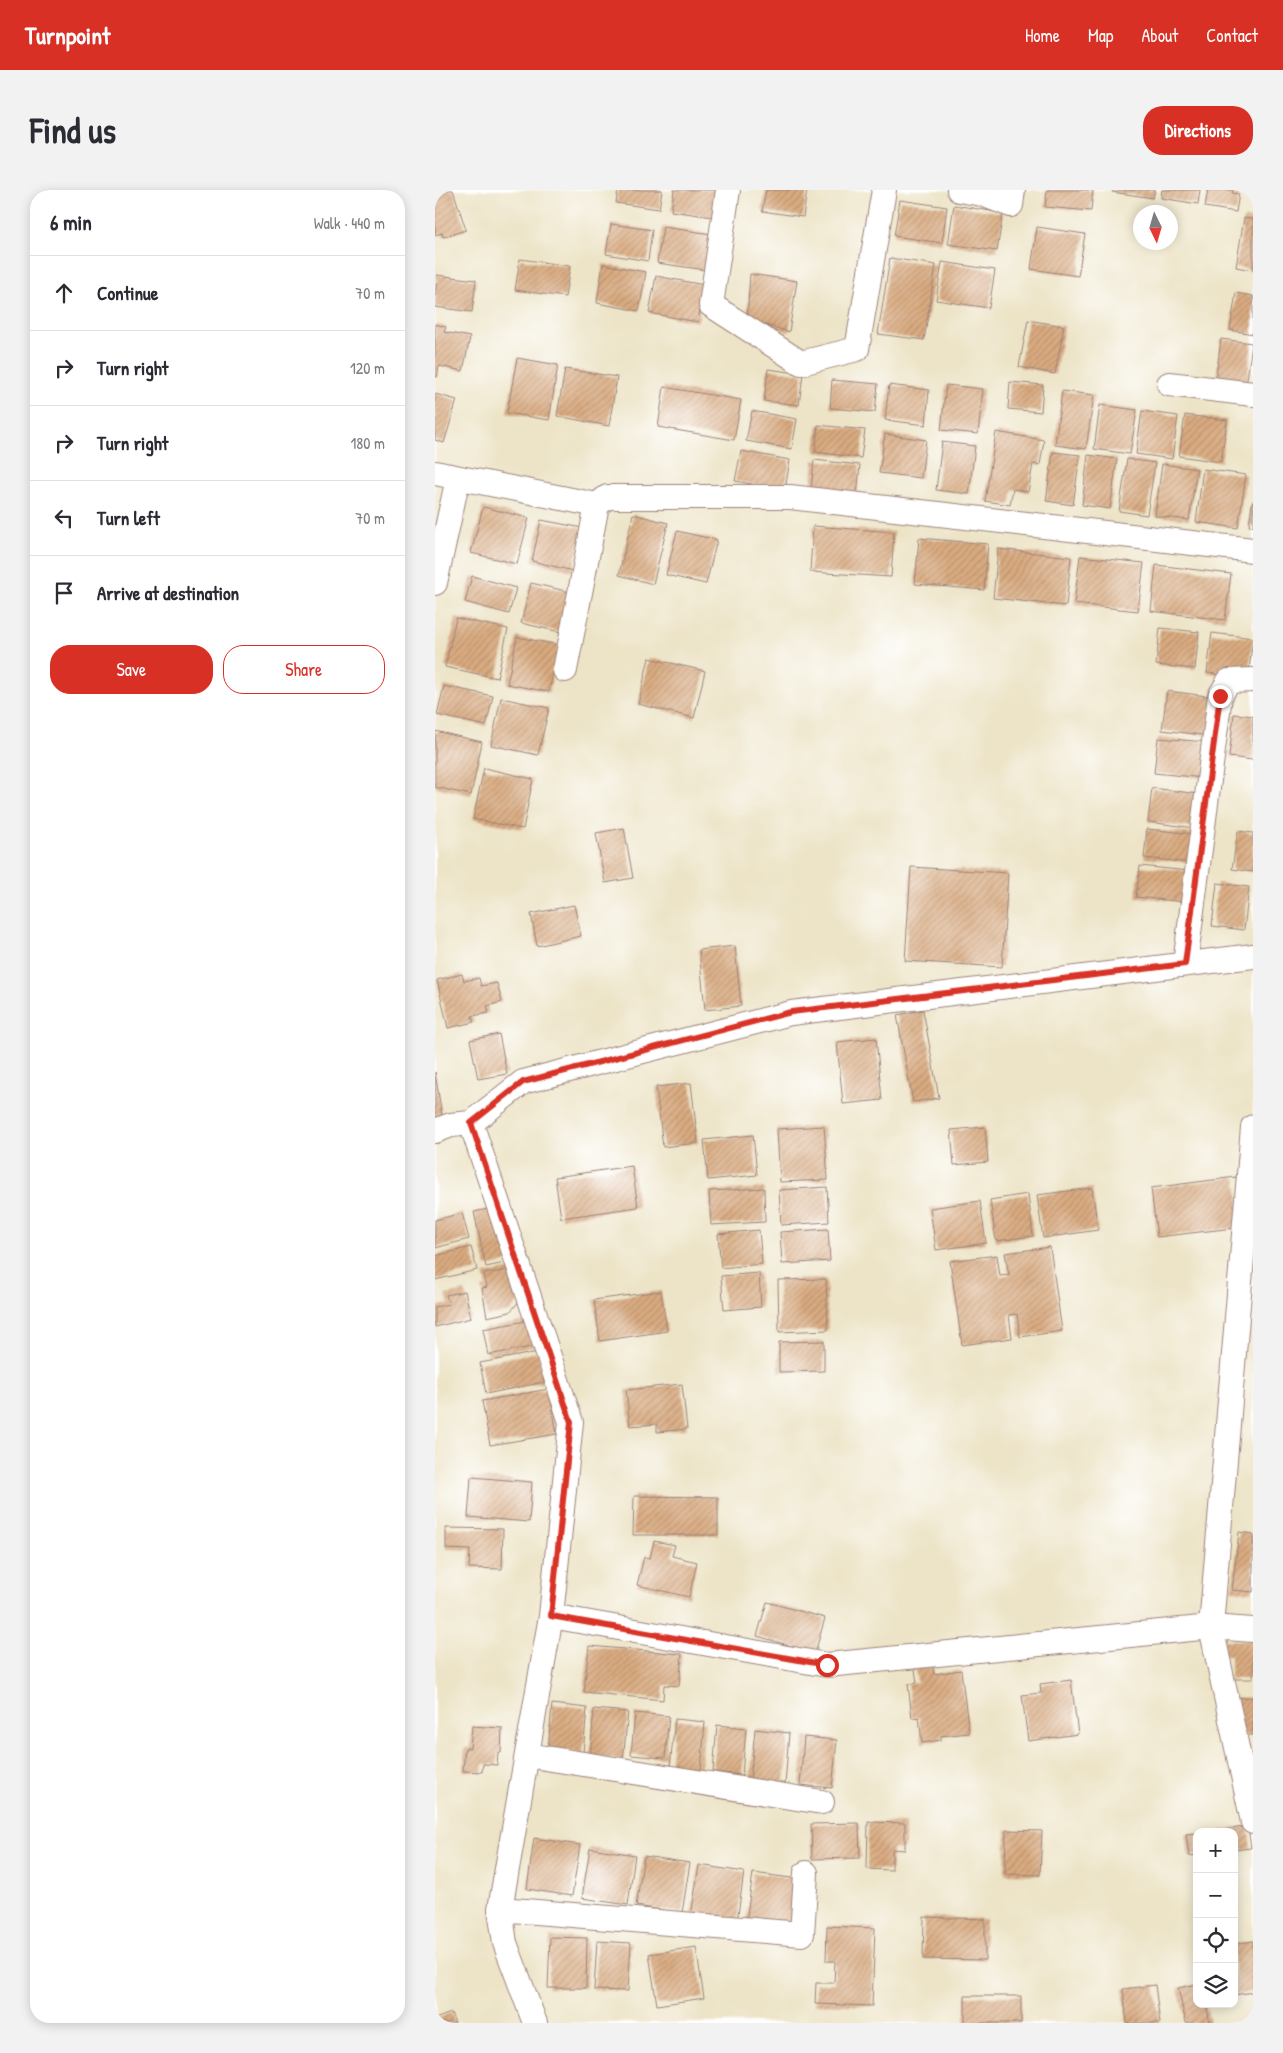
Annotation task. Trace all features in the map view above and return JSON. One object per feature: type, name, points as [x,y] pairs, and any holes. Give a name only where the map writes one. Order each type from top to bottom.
[{"type":"street","points":[[728,190],[711,305],[801,363],[857,349],[884,190]]},
{"type":"street","points":[[959,190],[982,194],[1011,205],[1013,190]]},
{"type":"street","points":[[1169,384],[1253,394]]},
{"type":"street","points":[[435,473],[597,505]]},
{"type":"street","points":[[435,583],[458,478]]},
{"type":"street","points":[[565,670],[597,505],[607,497],[790,497],[1253,550]]},
{"type":"street","points":[[1185,964],[1220,696],[1229,681],[1253,680]]},
{"type":"street","points":[[435,1131],[451,1125],[471,1123],[523,1082],[791,1012],[1253,956]]},
{"type":"street","points":[[471,1123],[571,1422],[551,1616],[500,1909],[505,1943],[535,2023]]},
{"type":"street","points":[[1253,1128],[1211,1627],[1253,1822]]},
{"type":"street","points":[[551,1616],[827,1665],[1211,1627],[1253,1630]]},
{"type":"street","points":[[527,1755],[822,1802]]},
{"type":"street","points":[[500,1909],[802,1934],[806,1873]]},
{"type":"building","points":[[435,190],[453,190],[466,230],[443,237],[442,233],[435,235]]},
{"type":"building","points":[[618,190],[662,190],[659,209],[616,203]]},
{"type":"building","points":[[674,190],[724,190],[720,218],[671,211]]},
{"type":"building","points":[[766,190],[807,190],[803,217],[762,211]]},
{"type":"building","points":[[1047,190],[1093,190],[1091,211],[1045,207]]},
{"type":"building","points":[[1113,190],[1155,190],[1153,198],[1112,192]]},
{"type":"building","points":[[1162,190],[1200,190],[1198,204],[1161,198]]},
{"type":"building","points":[[1208,190],[1233,190],[1232,193],[1239,194],[1236,212],[1205,207]]},
{"type":"building","points":[[900,200],[947,207],[942,243],[894,236]]},
{"type":"building","points":[[954,205],[1003,213],[997,251],[948,244]]},
{"type":"building","points":[[1244,218],[1253,219],[1253,270],[1236,267]]},
{"type":"building","points":[[611,224],[652,230],[648,261],[606,254]]},
{"type":"building","points":[[663,227],[712,234],[706,270],[657,263]]},
{"type":"building","points":[[1037,227],[1085,234],[1078,276],[1031,269]]},
{"type":"building","points":[[890,258],[936,265],[924,340],[878,334]]},
{"type":"building","points":[[520,259],[570,266],[565,297],[515,290]]},
{"type":"building","points":[[942,262],[995,270],[989,308],[936,300]]},
{"type":"building","points":[[603,264],[646,272],[639,311],[597,303]]},
{"type":"building","points":[[750,274],[797,281],[789,332],[747,319]]},
{"type":"building","points":[[437,275],[476,280],[472,312],[435,307]]},
{"type":"building","points":[[656,276],[704,285],[698,322],[649,313]]},
{"type":"building","points":[[1236,293],[1253,296],[1253,334],[1230,330]]},
{"type":"building","points":[[1028,320],[1064,326],[1055,374],[1019,367]]},
{"type":"building","points":[[435,324],[446,327],[444,332],[470,337],[463,371],[439,366],[437,377],[435,377]]},
{"type":"building","points":[[1221,339],[1252,343],[1246,387],[1215,384]]},
{"type":"building","points":[[517,358],[558,365],[549,420],[507,413]]},
{"type":"building","points":[[565,369],[617,377],[609,426],[557,416]]},
{"type":"building","points":[[768,369],[803,374],[799,405],[764,401]]},
{"type":"building","points":[[832,380],[878,384],[875,412],[830,408]]},
{"type":"building","points":[[1010,382],[1043,385],[1041,412],[1008,409]]},
{"type":"building","points":[[889,385],[929,390],[926,425],[885,420]]},
{"type":"building","points":[[946,385],[983,389],[978,434],[941,430]]},
{"type":"building","points":[[664,387],[741,400],[734,440],[658,427]]},
{"type":"building","points":[[1062,391],[1094,395],[1086,449],[1055,445]]},
{"type":"building","points":[[435,394],[457,400],[444,443],[435,440]]},
{"type":"building","points":[[1100,405],[1137,410],[1130,454],[1094,449]]},
{"type":"building","points":[[752,411],[797,419],[792,449],[746,441]]},
{"type":"building","points":[[1142,411],[1178,416],[1172,459],[1136,454]]},
{"type":"building","points":[[1185,415],[1227,420],[1221,462],[1179,456]]},
{"type":"building","points":[[818,425],[865,430],[861,458],[815,452]]},
{"type":"building","points":[[996,432],[1044,440],[1040,465],[1033,464],[1028,492],[1013,489],[1010,505],[985,501]]},
{"type":"building","points":[[885,434],[926,440],[921,478],[879,473]]},
{"type":"building","points":[[942,442],[975,446],[969,494],[936,490]]},
{"type":"building","points":[[741,451],[790,460],[785,490],[735,481]]},
{"type":"building","points":[[1053,452],[1080,455],[1073,505],[1046,501]]},
{"type":"building","points":[[1088,455],[1117,459],[1110,509],[1082,505]]},
{"type":"building","points":[[1127,459],[1155,463],[1147,515],[1119,511]]},
{"type":"building","points":[[814,460],[860,465],[857,496],[811,491]]},
{"type":"building","points":[[1162,464],[1197,469],[1189,520],[1155,516]]},
{"type":"building","points":[[1203,469],[1246,475],[1238,528],[1196,522]]},
{"type":"building","points":[[1252,502],[1253,526],[1249,526]]},
{"type":"building","points":[[483,507],[529,518],[517,564],[471,553]]},
{"type":"building","points":[[633,514],[668,523],[653,584],[619,575]]},
{"type":"building","points":[[541,520],[583,528],[573,571],[532,561]]},
{"type":"building","points":[[813,526],[894,532],[891,577],[810,572]]},
{"type":"building","points":[[677,531],[717,540],[706,584],[666,575]]},
{"type":"building","points":[[919,538],[988,544],[984,590],[915,584]]},
{"type":"building","points":[[998,549],[1071,557],[1066,606],[993,598]]},
{"type":"building","points":[[1080,556],[1144,563],[1138,611],[1074,604]]},
{"type":"building","points":[[1156,565],[1231,574],[1225,620],[1151,611]]},
{"type":"building","points":[[472,576],[516,588],[509,614],[465,602]]},
{"type":"building","points":[[531,583],[570,592],[560,632],[521,623]]},
{"type":"building","points":[[456,618],[508,629],[497,678],[445,667]]},
{"type":"building","points":[[1160,628],[1199,632],[1195,669],[1156,665]]},
{"type":"building","points":[[1212,633],[1253,638],[1248,678],[1207,673]]},
{"type":"building","points":[[517,637],[559,645],[549,692],[507,684]]},
{"type":"building","points":[[649,658],[705,671],[694,718],[638,704]]},
{"type":"building","points":[[444,686],[493,696],[486,726],[437,715]]},
{"type":"building","points":[[1167,691],[1215,697],[1210,736],[1162,730]]},
{"type":"building","points":[[501,698],[549,708],[538,755],[491,745]]},
{"type":"building","points":[[1234,714],[1253,716],[1253,760],[1229,757]]},
{"type":"building","points":[[435,731],[482,742],[471,795],[435,787]]},
{"type":"building","points":[[1158,738],[1207,742],[1204,778],[1154,773]]},
{"type":"building","points":[[484,768],[533,779],[523,829],[473,819]]},
{"type":"building","points":[[1152,788],[1199,794],[1195,828],[1148,822]]},
{"type":"building","points":[[624,828],[633,878],[605,883],[596,833]]},
{"type":"building","points":[[1147,829],[1194,834],[1191,863],[1144,858]]},
{"type":"building","points":[[1238,831],[1253,833],[1253,872],[1232,869]]},
{"type":"building","points":[[1140,866],[1189,871],[1185,902],[1136,897]]},
{"type":"building","points":[[911,867],[1008,873],[1002,967],[905,961]]},
{"type":"building","points":[[1217,883],[1249,887],[1244,930],[1212,926]]},
{"type":"building","points":[[574,905],[581,936],[537,946],[531,914]]},
{"type":"building","points":[[735,946],[741,1006],[705,1010],[699,950]]},
{"type":"building","points":[[462,974],[464,981],[479,978],[481,986],[497,983],[502,1002],[487,1006],[489,1013],[472,1016],[474,1022],[448,1028],[437,980]]},
{"type":"building","points":[[923,1010],[939,1098],[913,1102],[897,1015]]},
{"type":"building","points":[[499,1034],[507,1074],[478,1079],[470,1040]]},
{"type":"building","points":[[876,1038],[882,1100],[843,1104],[837,1042]]},
{"type":"building","points":[[435,1072],[442,1116],[435,1117]]},
{"type":"building","points":[[691,1083],[698,1143],[663,1147],[656,1087]]},
{"type":"building","points":[[824,1126],[828,1180],[780,1182],[777,1129]]},
{"type":"building","points":[[985,1127],[988,1162],[954,1165],[951,1130]]},
{"type":"building","points":[[753,1135],[757,1175],[708,1180],[704,1140]]},
{"type":"building","points":[[632,1166],[638,1207],[561,1218],[555,1177]]},
{"type":"building","points":[[1236,1177],[1242,1227],[1157,1237],[1151,1188]]},
{"type":"building","points":[[827,1187],[829,1222],[781,1225],[779,1190]]},
{"type":"building","points":[[764,1188],[765,1222],[711,1225],[709,1191]]},
{"type":"building","points":[[1092,1188],[1098,1230],[1043,1238],[1037,1195]]},
{"type":"building","points":[[1028,1194],[1033,1236],[996,1241],[990,1200]]},
{"type":"building","points":[[980,1201],[986,1243],[936,1250],[930,1208]]},
{"type":"building","points":[[502,1206],[514,1261],[486,1267],[474,1212]]},
{"type":"building","points":[[462,1213],[469,1239],[435,1248],[435,1220]]},
{"type":"building","points":[[828,1229],[830,1261],[782,1264],[780,1232]]},
{"type":"building","points":[[759,1230],[762,1264],[721,1268],[718,1234]]},
{"type":"building","points":[[471,1247],[477,1270],[435,1280],[435,1256]]},
{"type":"building","points":[[1050,1247],[1062,1331],[1020,1337],[1017,1314],[1009,1315],[1012,1338],[962,1345],[950,1261],[997,1255],[1000,1276],[1009,1275],[1005,1253]]},
{"type":"building","points":[[526,1267],[521,1299],[510,1312],[487,1317],[482,1288],[487,1287],[484,1274]]},
{"type":"building","points":[[759,1273],[761,1307],[724,1310],[721,1276]]},
{"type":"building","points":[[826,1279],[828,1330],[779,1332],[778,1280]]},
{"type":"building","points":[[465,1291],[471,1318],[435,1327],[435,1307],[449,1304],[446,1295]]},
{"type":"building","points":[[661,1291],[667,1331],[600,1341],[594,1300]]},
{"type":"building","points":[[531,1320],[536,1346],[488,1355],[483,1329]]},
{"type":"building","points":[[824,1341],[824,1371],[779,1372],[779,1342]]},
{"type":"building","points":[[538,1352],[544,1382],[486,1394],[480,1363]]},
{"type":"building","points":[[682,1384],[687,1429],[657,1432],[657,1424],[630,1426],[626,1390]]},
{"type":"building","points":[[549,1389],[557,1434],[490,1445],[482,1401]]},
{"type":"building","points":[[471,1477],[532,1482],[529,1522],[468,1517]]},
{"type":"building","points":[[634,1496],[718,1497],[718,1535],[633,1535]]},
{"type":"building","points":[[446,1528],[503,1529],[502,1569],[469,1568],[470,1550],[446,1549]]},
{"type":"building","points":[[1239,1532],[1253,1534],[1253,1592],[1232,1590]]},
{"type":"building","points":[[654,1541],[675,1545],[672,1556],[697,1562],[689,1597],[637,1585],[644,1557],[650,1558]]},
{"type":"building","points":[[767,1602],[825,1618],[815,1653],[757,1636]]},
{"type":"building","points":[[1224,1640],[1253,1640],[1253,1679],[1230,1679],[1230,1655],[1224,1655]]},
{"type":"building","points":[[589,1646],[682,1654],[679,1686],[664,1685],[663,1700],[584,1692]]},
{"type":"building","points":[[933,1667],[934,1674],[961,1670],[969,1733],[941,1736],[941,1740],[922,1743],[919,1717],[912,1718],[908,1684],[917,1683],[915,1669]]},
{"type":"building","points":[[1071,1680],[1078,1734],[1028,1741],[1022,1695],[1041,1693],[1040,1684]]},
{"type":"building","points":[[1253,1697],[1253,1735],[1235,1735],[1235,1698]]},
{"type":"building","points":[[552,1704],[587,1708],[583,1753],[548,1750]]},
{"type":"building","points":[[594,1709],[628,1712],[623,1760],[590,1757]]},
{"type":"building","points":[[635,1713],[669,1716],[665,1758],[631,1755]]},
{"type":"building","points":[[675,1719],[705,1722],[701,1770],[670,1767]]},
{"type":"building","points":[[717,1725],[746,1728],[742,1775],[713,1772]]},
{"type":"building","points":[[472,1726],[502,1728],[501,1753],[498,1752],[497,1765],[483,1764],[482,1772],[463,1771],[465,1748],[470,1748]]},
{"type":"building","points":[[755,1729],[789,1733],[785,1785],[750,1782]]},
{"type":"building","points":[[804,1737],[837,1740],[832,1788],[800,1785]]},
{"type":"building","points":[[868,1822],[905,1823],[905,1850],[892,1849],[892,1870],[867,1869]]},
{"type":"building","points":[[859,1823],[860,1858],[812,1859],[811,1824]]},
{"type":"building","points":[[1248,1826],[1251,1848],[1238,1850],[1237,1828]]},
{"type":"building","points":[[1006,1830],[1042,1831],[1040,1875],[1005,1874]]},
{"type":"building","points":[[1193,1833],[1193,1856],[1189,1856],[1186,1834]]},
{"type":"building","points":[[534,1838],[580,1845],[572,1896],[527,1889]]},
{"type":"building","points":[[590,1848],[635,1855],[628,1905],[582,1898]]},
{"type":"building","points":[[644,1856],[690,1863],[682,1913],[636,1906]]},
{"type":"building","points":[[699,1865],[744,1872],[737,1922],[691,1916]]},
{"type":"building","points":[[753,1873],[799,1879],[791,1930],[746,1923]]},
{"type":"building","points":[[924,1917],[985,1919],[985,1960],[923,1959]]},
{"type":"building","points":[[827,1926],[875,1928],[872,2006],[815,2004],[816,1983],[834,1983],[835,1961],[826,1961]]},
{"type":"building","points":[[550,1937],[587,1938],[586,1988],[548,1988]]},
{"type":"building","points":[[597,1941],[631,1943],[628,1991],[594,1990]]},
{"type":"building","points":[[1253,1941],[1253,1992],[1238,1994],[1238,1963],[1238,1943]]},
{"type":"building","points":[[696,1947],[704,1998],[657,2005],[649,1954]]},
{"type":"building","points":[[1155,1985],[1160,2023],[1127,2023],[1123,1989]]},
{"type":"building","points":[[1193,1985],[1193,2008],[1207,2008],[1210,2023],[1186,2023],[1178,1988]]},
{"type":"building","points":[[965,1996],[1021,1996],[1021,2023],[965,2023]]},
{"type":"building","points":[[451,2013],[455,2023],[435,2023],[435,2019]]},
{"type":"route","points":[[827,1665],[551,1616],[571,1422],[471,1123],[523,1082],[791,1012],[1185,964],[1220,696]]}]
